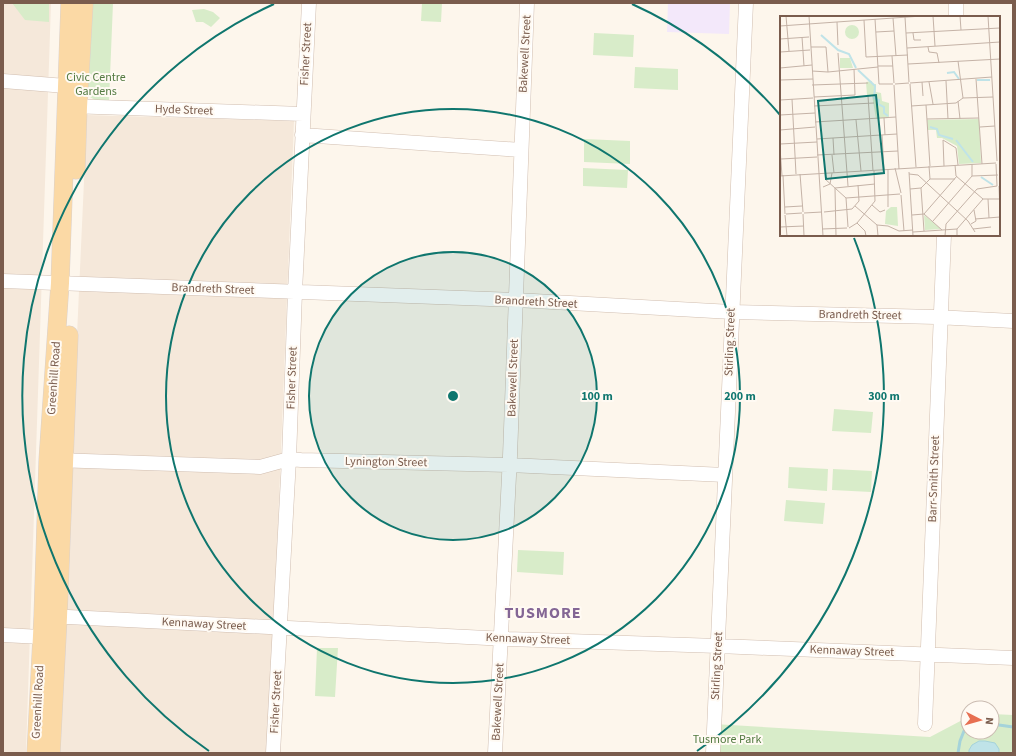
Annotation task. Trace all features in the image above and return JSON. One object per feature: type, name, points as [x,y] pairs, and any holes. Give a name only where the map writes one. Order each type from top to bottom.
[{"type":"main road","name":"Greenhill Road","points":[[70,3],[66,86],[72,106]]},
{"type":"main road","name":"Greenhill Road","points":[[51,753],[51,616],[56,460],[66,283],[72,106],[84,3]]},
{"type":"main road","name":"Greenhill Road","points":[[36,753],[42,637],[51,616]]},
{"type":"street","name":"Fisher Street","points":[[273,753],[289,459],[302,114],[309,3]]},
{"type":"street","name":"Bakewell Street","points":[[496,753],[502,639],[527,3]]},
{"type":"street","name":"Stirling Street","points":[[713,753],[746,3]]},
{"type":"street","points":[[956,3],[956,16]]},
{"type":"street","points":[[3,81],[66,86]]},
{"type":"street","name":"Hyde Street","points":[[72,106],[302,114]]},
{"type":"street","points":[[302,135],[521,150]]},
{"type":"street","name":"Barr-Smith Street","points":[[925,724],[944,236]]},
{"type":"street","name":"Brandreth Street","points":[[3,282],[66,283],[516,300],[732,312],[940,317],[1013,321]]},
{"type":"street","name":"Lynington Street","points":[[56,460],[260,467],[289,459],[509,464],[725,475]]},
{"type":"street","name":"Kennaway Street","points":[[51,616],[502,639],[1013,658]]},
{"type":"street","points":[[3,635],[42,637]]},
{"type":"shaded area","points":[[3,3],[51,3],[26,753],[3,753]]},
{"type":"shaded area","points":[[668,3],[730,3],[729,34],[667,32]]},
{"type":"shaded area","points":[[87,115],[294,121],[269,753],[58,753]]},
{"type":"green space","points":[[12,3],[49,3],[49,22],[25,20]]},
{"type":"green space","name":"Civic Centre Gardens","points":[[90,3],[113,3],[109,101],[95,100],[85,94]]},
{"type":"green space","points":[[422,3],[442,3],[441,22],[421,21]]},
{"type":"green space","points":[[204,9],[213,12],[220,18],[211,27],[203,22],[196,22],[192,10]]},
{"type":"green space","points":[[594,33],[634,35],[633,57],[593,55]]},
{"type":"green space","points":[[635,67],[678,69],[678,90],[634,88]]},
{"type":"green space","points":[[584,139],[630,141],[630,164],[584,162]]},
{"type":"green space","points":[[583,168],[628,170],[627,188],[583,186]]},
{"type":"green space","points":[[834,409],[873,412],[871,433],[832,431]]},
{"type":"green space","points":[[789,467],[828,469],[827,491],[788,488]]},
{"type":"green space","points":[[833,469],[872,471],[871,492],[832,490]]},
{"type":"green space","points":[[786,500],[825,503],[823,524],[784,521]]},
{"type":"green space","points":[[518,550],[564,552],[563,575],[517,572]]},
{"type":"green space","points":[[317,648],[338,648],[335,697],[315,696]]},
{"type":"green space","name":"Tusmore Park","points":[[1000,714],[1013,715],[1013,753],[713,753],[714,724],[930,737],[960,721],[960,740],[1000,740]]},
{"type":"water","points":[[979,741],[995,743],[999,749],[999,753],[969,753],[972,745]]},
{"type":"waterway","points":[[1000,725],[1013,727]]},
{"type":"waterway","points":[[958,753],[960,740]]},
{"type":"district","name":"TUSMORE","points":[[543,613]]}]
